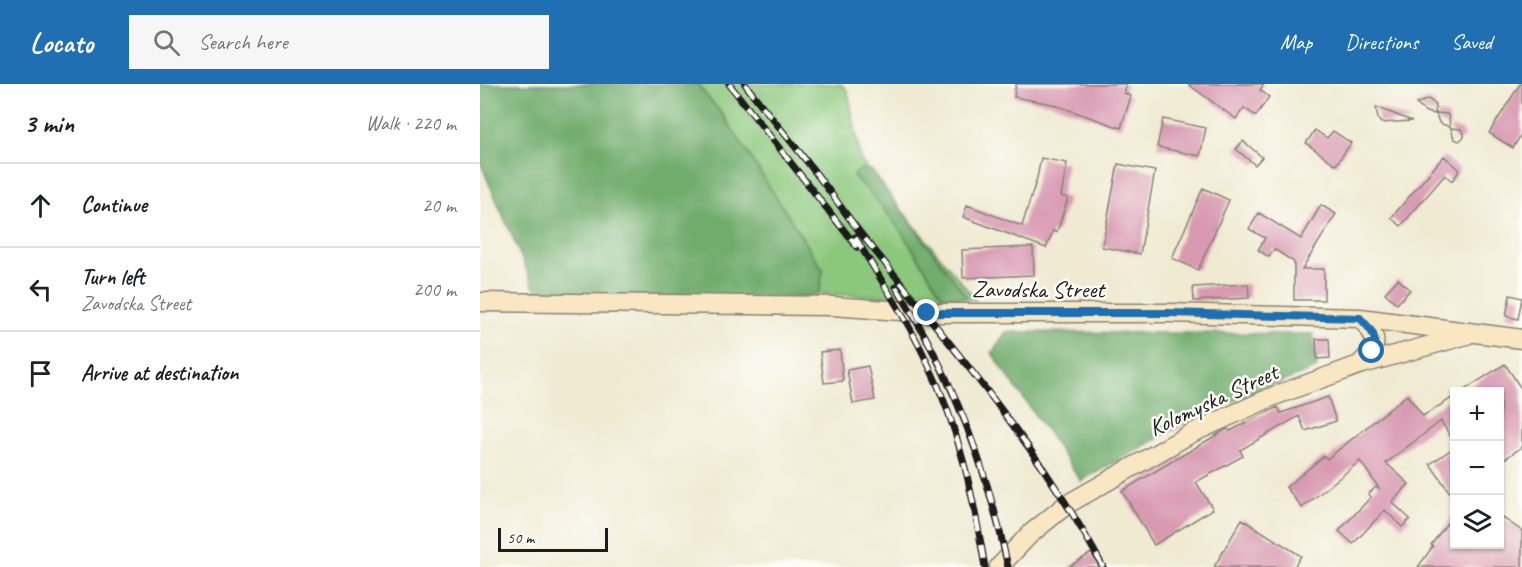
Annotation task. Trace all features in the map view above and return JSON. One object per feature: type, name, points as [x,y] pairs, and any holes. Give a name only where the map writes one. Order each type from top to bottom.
[{"type":"main road","name":"Zavodska Street","points":[[480,302],[832,306],[927,313],[1169,313],[1360,318],[1522,339]]},
{"type":"main road","points":[[1359,365],[1372,351],[1375,344],[1372,331],[1360,318]]},
{"type":"main road","name":"Kolomyska Street","points":[[999,567],[1029,536],[1066,505],[1191,433],[1274,396],[1359,365],[1477,333]]},
{"type":"green space","points":[[480,84],[697,84],[725,118],[823,270],[819,294],[802,298],[537,294],[480,162]]},
{"type":"green space","points":[[697,84],[841,84],[848,91],[861,161],[976,300],[819,294],[823,270],[725,118]]},
{"type":"green space","points":[[861,169],[871,170],[967,297],[942,296],[891,217],[853,176]]},
{"type":"green space","points":[[1006,332],[1313,334],[1317,368],[1201,414],[1081,481],[992,353]]},
{"type":"building","points":[[1016,84],[1127,84],[1124,93],[1131,96],[1121,128],[1052,104],[1014,97]]},
{"type":"building","points":[[1188,84],[1264,84],[1260,90],[1269,97],[1256,116],[1244,108],[1236,119]]},
{"type":"building","points":[[1522,84],[1522,133],[1513,148],[1489,133]]},
{"type":"building","points":[[1428,99],[1435,104],[1435,114],[1426,112],[1416,104]]},
{"type":"building","points":[[1376,107],[1412,121],[1381,123]]},
{"type":"building","points":[[1436,113],[1447,114],[1450,127],[1439,123]]},
{"type":"building","points":[[1163,119],[1206,128],[1200,156],[1157,147]]},
{"type":"building","points":[[1451,128],[1461,129],[1464,137],[1459,141],[1454,139]]},
{"type":"building","points":[[1315,130],[1327,138],[1333,131],[1351,143],[1336,165],[1306,143]]},
{"type":"building","points":[[1243,141],[1262,157],[1255,165],[1236,149]]},
{"type":"building","points":[[1444,156],[1459,169],[1458,173],[1452,181],[1445,175],[1401,226],[1391,218]]},
{"type":"building","points":[[1041,158],[1067,163],[1061,196],[1068,198],[1057,232],[1053,231],[1046,248],[963,217],[967,205],[1022,226]]},
{"type":"building","points":[[1118,164],[1155,171],[1140,254],[1102,247]]},
{"type":"building","points":[[1203,188],[1229,200],[1198,270],[1172,258]]},
{"type":"building","points":[[1321,205],[1336,214],[1302,269],[1324,269],[1324,300],[1294,300],[1294,262],[1274,249],[1269,257],[1258,250],[1265,238],[1249,229],[1259,213],[1301,239]]},
{"type":"building","points":[[1033,247],[1034,275],[963,278],[962,250]]},
{"type":"building","points":[[1398,279],[1410,290],[1397,304],[1385,293]]},
{"type":"building","points":[[1248,284],[1249,298],[1194,301],[1193,287]]},
{"type":"building","points":[[1510,295],[1522,298],[1518,319],[1506,316]]},
{"type":"building","points":[[1316,339],[1329,339],[1330,358],[1317,359]]},
{"type":"building","points":[[840,350],[843,381],[824,383],[820,352]]},
{"type":"building","points":[[1505,364],[1522,390],[1522,447],[1504,459],[1504,387],[1469,387]]},
{"type":"building","points":[[868,366],[875,400],[853,404],[847,370]]},
{"type":"building","points":[[1407,395],[1423,416],[1450,399],[1450,436],[1441,421],[1386,463],[1409,484],[1392,502],[1410,519],[1402,527],[1385,510],[1353,544],[1339,531],[1371,497],[1368,494],[1376,487],[1379,488],[1360,461],[1302,508],[1286,487],[1324,456],[1327,459]]},
{"type":"building","points":[[1328,397],[1336,421],[1305,431],[1299,416],[1240,450],[1243,456],[1196,482],[1213,509],[1154,545],[1122,491],[1225,430],[1230,431],[1278,407],[1281,413]]},
{"type":"building","points":[[1450,450],[1450,493],[1430,464]]},
{"type":"building","points":[[1242,519],[1301,556],[1294,567],[1214,567]]},
{"type":"building","points":[[1450,519],[1450,549],[1504,549],[1504,519],[1522,531],[1522,567],[1418,567],[1433,546],[1431,545]]},
{"type":"building","points":[[1091,553],[1100,567],[1068,567]]},
{"type":"railway","points":[[729,84],[857,247]]},
{"type":"railway","points":[[745,84],[995,401],[1053,483],[1103,567]]},
{"type":"railway","points":[[855,237],[912,332],[949,414],[964,464],[985,567]]},
{"type":"railway","points":[[896,287],[951,387],[990,493],[1008,567]]},
{"type":"route","points":[[927,313],[1169,313],[1360,318],[1375,337],[1372,351]]}]
